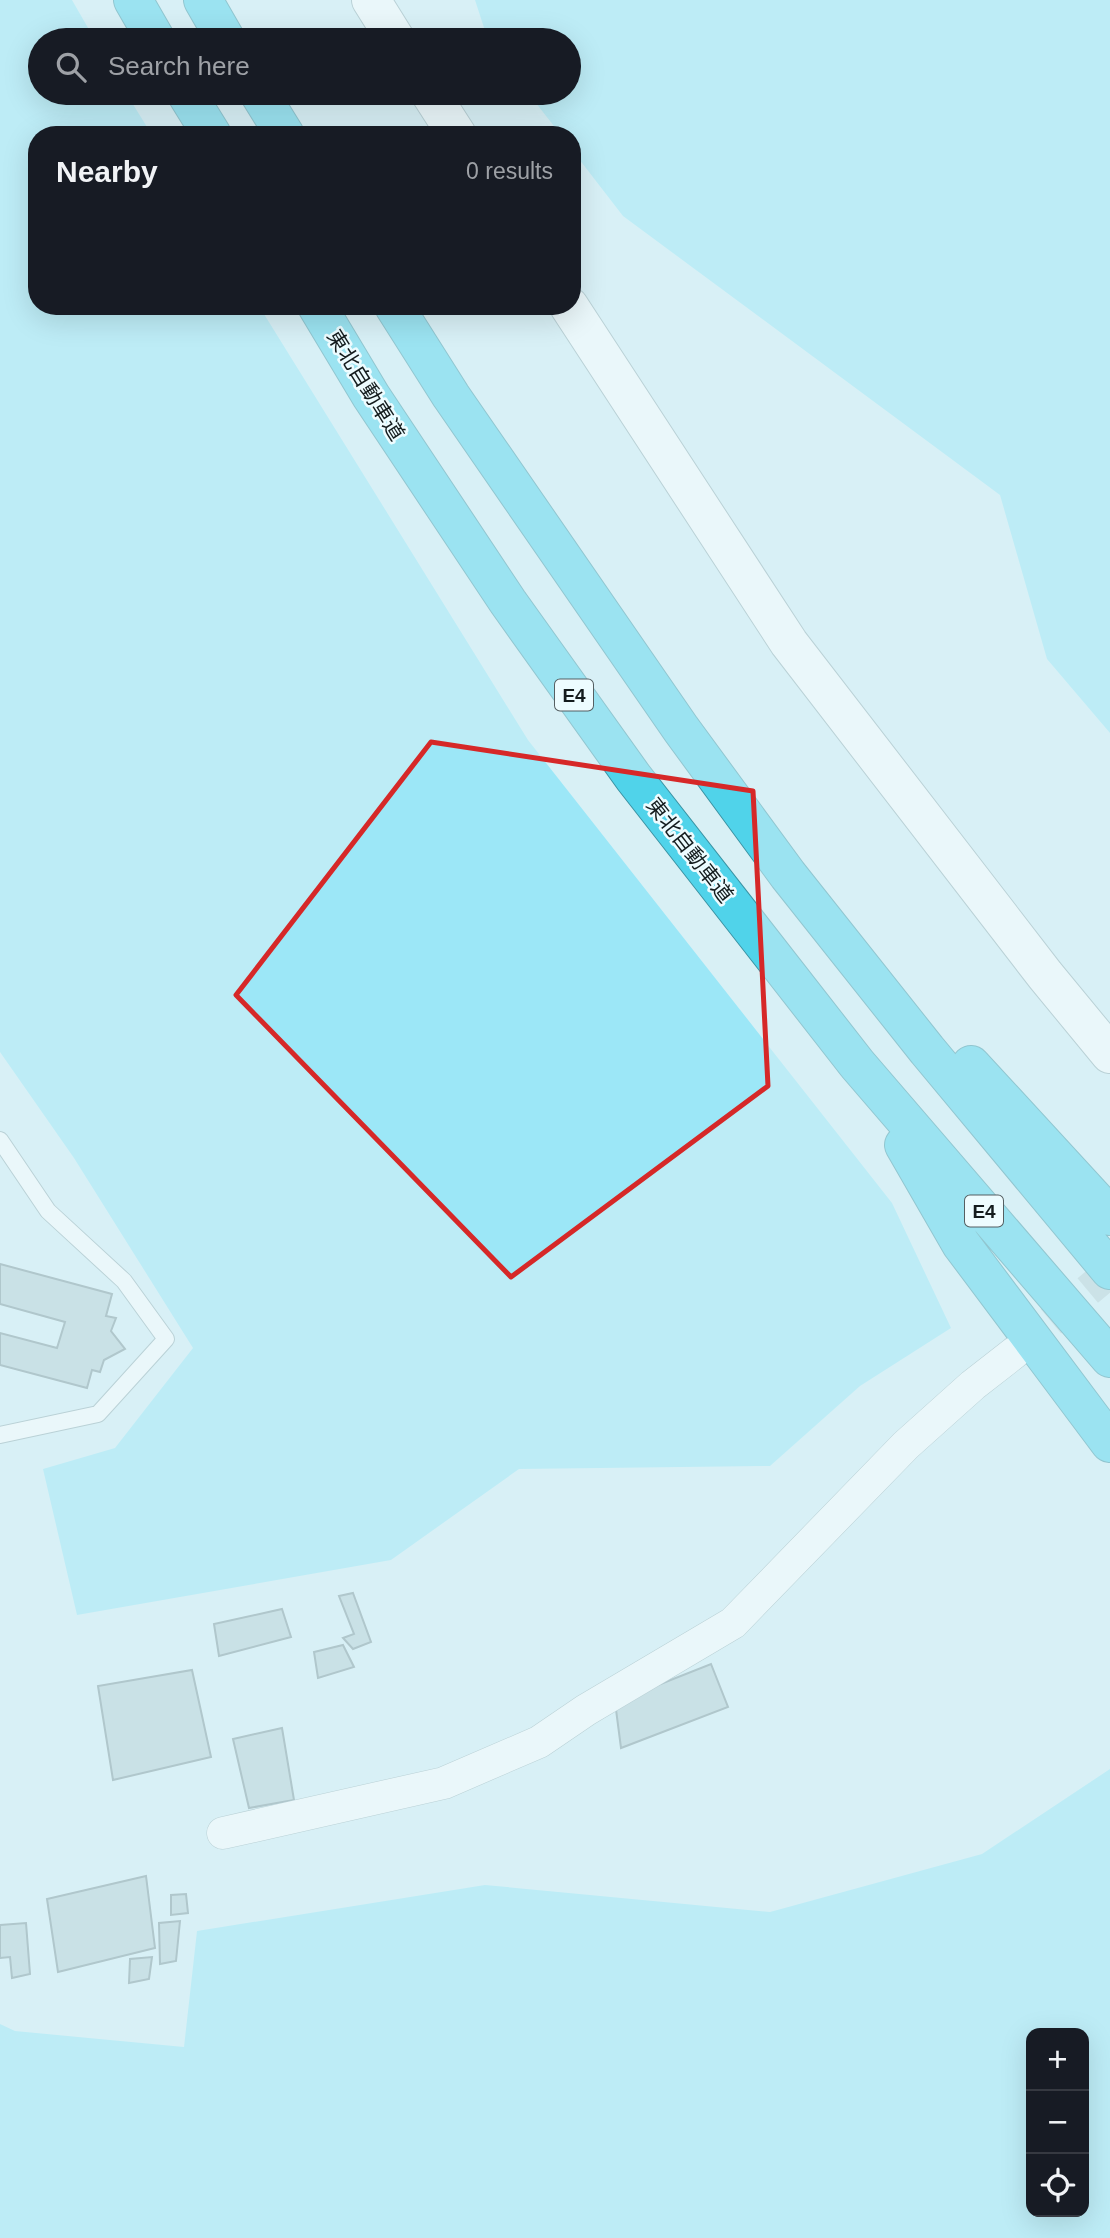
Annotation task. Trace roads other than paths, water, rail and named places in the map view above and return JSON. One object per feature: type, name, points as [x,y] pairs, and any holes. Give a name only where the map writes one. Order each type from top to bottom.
[{"type":"highway","points":[[133,0],[149,28]]},
{"type":"highway","points":[[203,0],[219,28]]},
{"type":"highway","points":[[193,105],[206,126]]},
{"type":"highway","points":[[266,105],[279,126]]},
{"type":"highway","name":"東北自動車道","points":[[322,315],[371,396],[523,624],[633,777],[857,1064],[1110,1358]]},
{"type":"highway","points":[[400,315],[451,396],[681,729],[788,875],[927,1050],[1110,1270]]},
{"type":"highway","points":[[681,729],[974,1068],[1110,1216]]},
{"type":"highway","points":[[857,1064],[961,1244],[1110,1443]]},
{"type":"street","points":[[371,0],[388,28]]},
{"type":"street","points":[[438,105],[451,126]]},
{"type":"street","points":[[575,315],[789,643],[1045,975],[1110,1054]]},
{"type":"street","points":[[223,1833],[444,1783],[539,1742],[586,1710],[733,1623],[906,1445],[1014,1353]]},
{"type":"lane","points":[[0,1140],[48,1211],[124,1281],[166,1339],[98,1415],[0,1435]]},
{"type":"tunnel","points":[[1014,1352],[1110,1272]]}]
